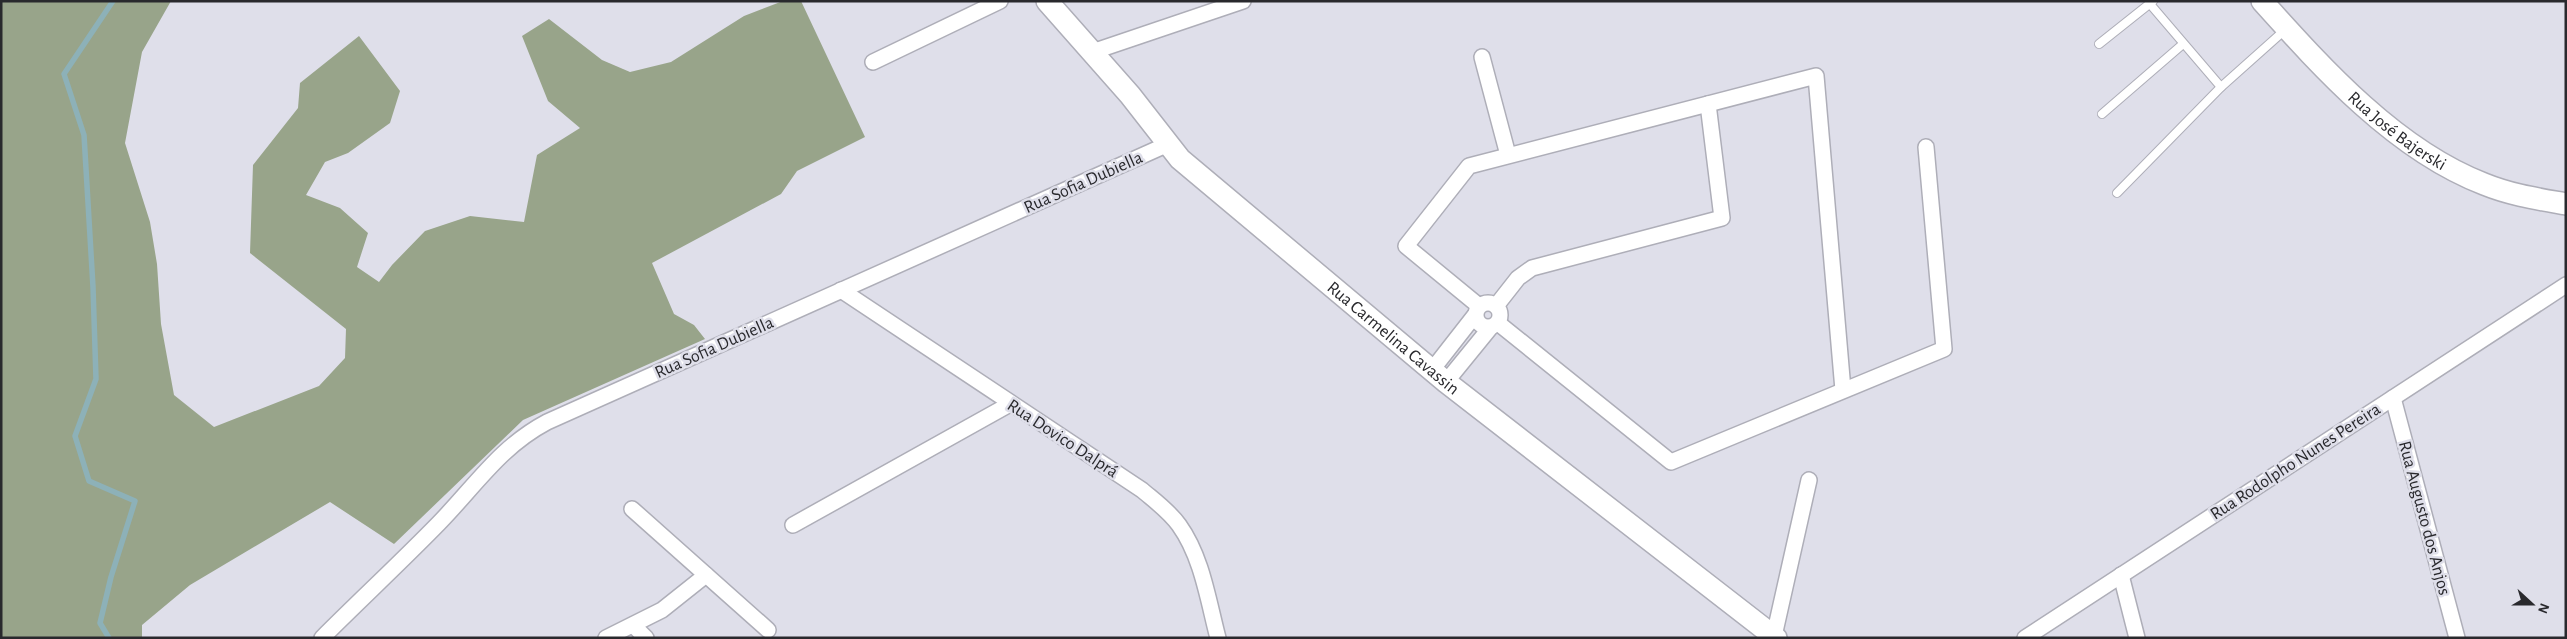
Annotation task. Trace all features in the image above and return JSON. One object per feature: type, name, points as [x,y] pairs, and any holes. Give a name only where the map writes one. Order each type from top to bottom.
[{"type":"main road","name":"Rua Carmelina Cavassin","points":[[1047,1],[1139,107],[1166,145],[1196,173],[1439,376],[1775,637]]},
{"type":"main road","name":"Rua José Bajerski","points":[[2262,1],[2342,85],[2415,146],[2455,170],[2484,184],[2512,194],[2566,204]]},
{"type":"street","points":[[873,62],[1000,1]]},
{"type":"street","points":[[1092,52],[1244,1]]},
{"type":"street","points":[[1482,57],[1508,155]]},
{"type":"street","points":[[1843,390],[1816,76],[1474,164],[1464,170],[1406,246],[1477,311],[1478,323],[1494,325],[1671,462],[1944,349],[1926,147]]},
{"type":"street","points":[[1496,306],[1518,278],[1532,268],[1722,218],[1708,104]]},
{"type":"street","name":"Rua Sofia Dubiella","points":[[322,638],[434,528],[506,449],[524,434],[1166,145]]},
{"type":"street","name":"Rua Rodolpho Nunes Pereira","points":[[2025,638],[2566,285]]},
{"type":"street","name":"Rua Dovico Dalprá","points":[[841,290],[1142,490],[1178,523],[1190,543],[1197,560],[1218,638]]},
{"type":"street","points":[[1486,303],[1496,306],[1500,312],[1494,325],[1439,376],[1477,311],[1486,303]]},
{"type":"street","name":"Rua Augusto dos Anjos","points":[[2393,398],[2457,638]]},
{"type":"street","points":[[793,525],[1010,404]]},
{"type":"street","points":[[1775,637],[1809,480]]},
{"type":"street","points":[[632,509],[768,630]]},
{"type":"street","points":[[606,638],[676,600],[706,575]]},
{"type":"street","points":[[2121,576],[2137,638]]},
{"type":"street","points":[[633,625],[646,638]]},
{"type":"lane","points":[[2099,44],[2151,2],[2183,44],[2221,87]]},
{"type":"lane","points":[[2117,193],[2221,87],[2287,28]]},
{"type":"lane","points":[[2102,114],[2183,44]]},
{"type":"green space","points":[[1,1],[171,1],[142,52],[125,143],[150,222],[157,264],[161,324],[174,395],[214,427],[319,386],[345,358],[346,329],[250,253],[253,165],[298,108],[300,83],[359,36],[400,91],[390,123],[348,153],[325,162],[306,195],[340,208],[368,233],[357,267],[379,282],[392,265],[425,231],[470,216],[524,222],[537,155],[580,128],[548,101],[522,36],[549,19],[602,60],[630,72],[671,62],[744,16],[783,1],[801,1],[865,137],[797,171],[781,194],[652,263],[674,314],[694,325],[705,339],[523,420],[394,544],[330,502],[190,585],[142,625],[142,638],[1,638]]},
{"type":"waterway","points":[[109,638],[100,623],[111,577],[135,501],[89,481],[75,436],[96,379],[93,287],[84,135],[64,74],[113,1]]}]
